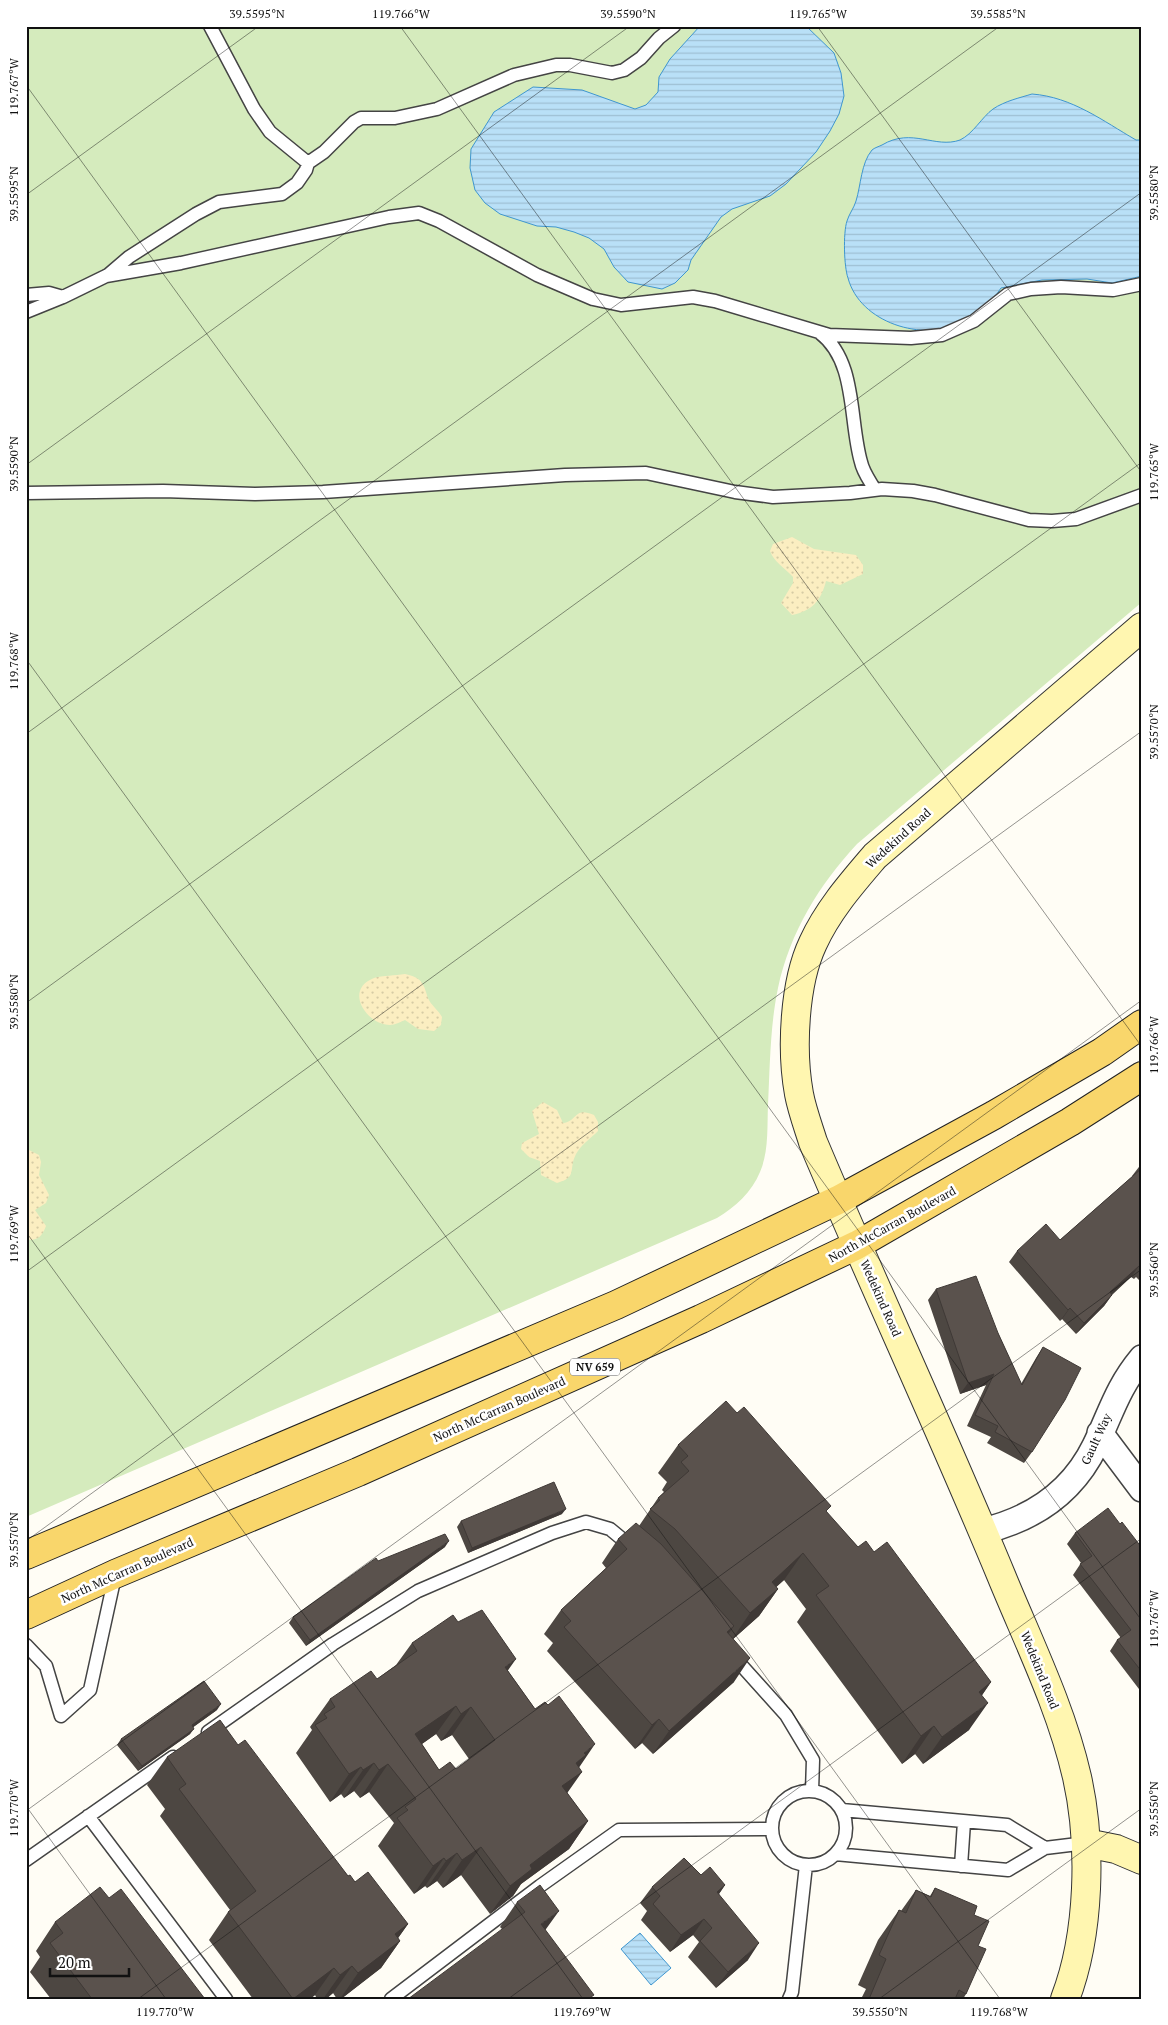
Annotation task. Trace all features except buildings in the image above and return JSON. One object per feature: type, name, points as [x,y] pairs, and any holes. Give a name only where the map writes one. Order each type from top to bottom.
[{"type":"main road","points":[[26,1555],[616,1305],[838,1200],[994,1116],[1102,1052],[1142,1024]]},
{"type":"main road","name":"North McCarran Boulevard","points":[[26,1615],[115,1574],[367,1468],[701,1319],[858,1245],[1070,1122],[1142,1076]]},
{"type":"street","name":"Wedekind Road","points":[[1065,1999],[1079,1944],[1086,1891],[1086,1843],[1078,1778],[1063,1727],[983,1531],[813,1142],[799,1095],[794,1061],[796,1019],[801,986],[812,943],[843,893],[875,856],[1142,627]]},
{"type":"street","name":"Gault Way","points":[[983,1531],[1008,1525],[1033,1514],[1061,1493],[1081,1471],[1100,1433],[1111,1405],[1131,1371],[1142,1358]]},
{"type":"street","points":[[1100,1433],[1142,1489]]},
{"type":"street","points":[[1086,1843],[1116,1849],[1142,1860]]},
{"type":"lane","points":[[210,26],[254,108],[270,132],[308,163]]},
{"type":"lane","points":[[26,312],[63,297],[106,276],[129,257],[196,214],[220,202],[282,194],[297,183],[306,170],[308,163],[324,152],[354,122],[362,118],[395,118],[437,109],[514,75],[556,65],[570,65],[612,73],[624,70],[641,58],[659,38],[674,26]]},
{"type":"lane","points":[[106,276],[181,264],[389,217],[419,213],[440,222],[536,275],[593,299],[621,305],[694,298],[716,301],[829,335],[912,338],[942,335],[974,321],[1008,294],[1031,289],[1061,287],[1113,290],[1142,284]]},
{"type":"lane","points":[[26,295],[49,293],[63,297]]},
{"type":"lane","points":[[818,332],[831,342],[842,363],[861,464],[875,490]]},
{"type":"lane","points":[[26,493],[163,491],[255,494],[323,492],[565,474],[646,473],[735,492],[773,497],[850,494],[875,490],[935,494],[1030,520],[1052,521],[1076,519],[1142,495]]},
{"type":"lane","points":[[198,1739],[333,1644],[418,1591],[552,1532],[586,1522],[610,1529],[643,1556]]},
{"type":"lane","points":[[26,1645],[46,1666],[61,1716],[90,1690],[115,1574]]},
{"type":"lane","points":[[727,1649],[786,1715],[813,1760],[812,1791]]},
{"type":"lane","points":[[26,1860],[182,1750]]},
{"type":"lane","points":[[812,1791],[830,1797],[842,1810],[846,1829],[841,1847],[822,1863],[806,1865],[786,1857],[778,1849],[772,1829],[774,1817],[779,1806],[789,1797],[800,1792],[812,1791]]},
{"type":"lane","points":[[842,1810],[1006,1825],[1044,1848]]},
{"type":"lane","points":[[88,1816],[226,1999]]},
{"type":"lane","points":[[961,1866],[964,1822]]},
{"type":"lane","points":[[391,1999],[540,1886],[619,1830],[772,1829]]},
{"type":"lane","points":[[835,1854],[1008,1870],[1044,1848],[1086,1843]]},
{"type":"lane","points":[[789,1999],[792,1992],[806,1865]]},
{"type":"green space","points":[[26,26],[1142,26],[1142,602],[857,844],[818,893],[790,948],[783,967],[775,1002],[770,1061],[767,1139],[763,1164],[752,1186],[730,1209],[717,1218],[26,1517]]},
{"type":"sand","points":[[792,537],[814,549],[856,555],[863,565],[863,574],[840,585],[826,581],[815,604],[805,611],[792,615],[781,603],[793,583],[793,577],[777,562],[770,551],[773,544]]},
{"type":"sand","points":[[405,974],[421,981],[429,1000],[442,1017],[441,1025],[434,1031],[418,1029],[405,1020],[392,1025],[381,1023],[373,1019],[362,1006],[359,998],[360,990],[365,983],[378,977]]},
{"type":"sand","points":[[543,1102],[557,1110],[563,1123],[568,1122],[583,1112],[594,1115],[598,1122],[598,1131],[576,1154],[568,1178],[557,1183],[541,1175],[540,1161],[529,1157],[521,1149],[522,1143],[539,1134],[532,1111]]},
{"type":"sand","points":[[29,1150],[39,1155],[41,1162],[39,1175],[49,1195],[46,1203],[35,1210],[46,1226],[45,1229],[37,1238],[28,1240],[26,1151]]},
{"type":"water","points":[[700,26],[806,26],[834,53],[841,73],[844,96],[839,114],[816,152],[786,184],[770,196],[732,209],[721,217],[691,260],[688,270],[675,283],[662,289],[628,282],[614,267],[604,249],[589,238],[556,227],[537,226],[500,214],[485,203],[475,190],[470,168],[471,149],[494,112],[533,87],[582,90],[635,109],[646,105],[658,92],[659,77],[670,59]]},
{"type":"water","points":[[1032,94],[1047,96],[1074,105],[1136,140],[1142,140],[1142,276],[1112,283],[1087,279],[1042,280],[1001,288],[979,313],[968,320],[946,328],[929,330],[912,329],[895,324],[879,317],[865,307],[855,294],[848,278],[845,241],[848,218],[856,201],[863,168],[868,155],[876,148],[893,140],[903,138],[941,142],[960,140],[969,134],[993,109],[1007,102]]},
{"type":"water","points":[[640,1933],[671,1968],[651,1985],[621,1949]]}]
